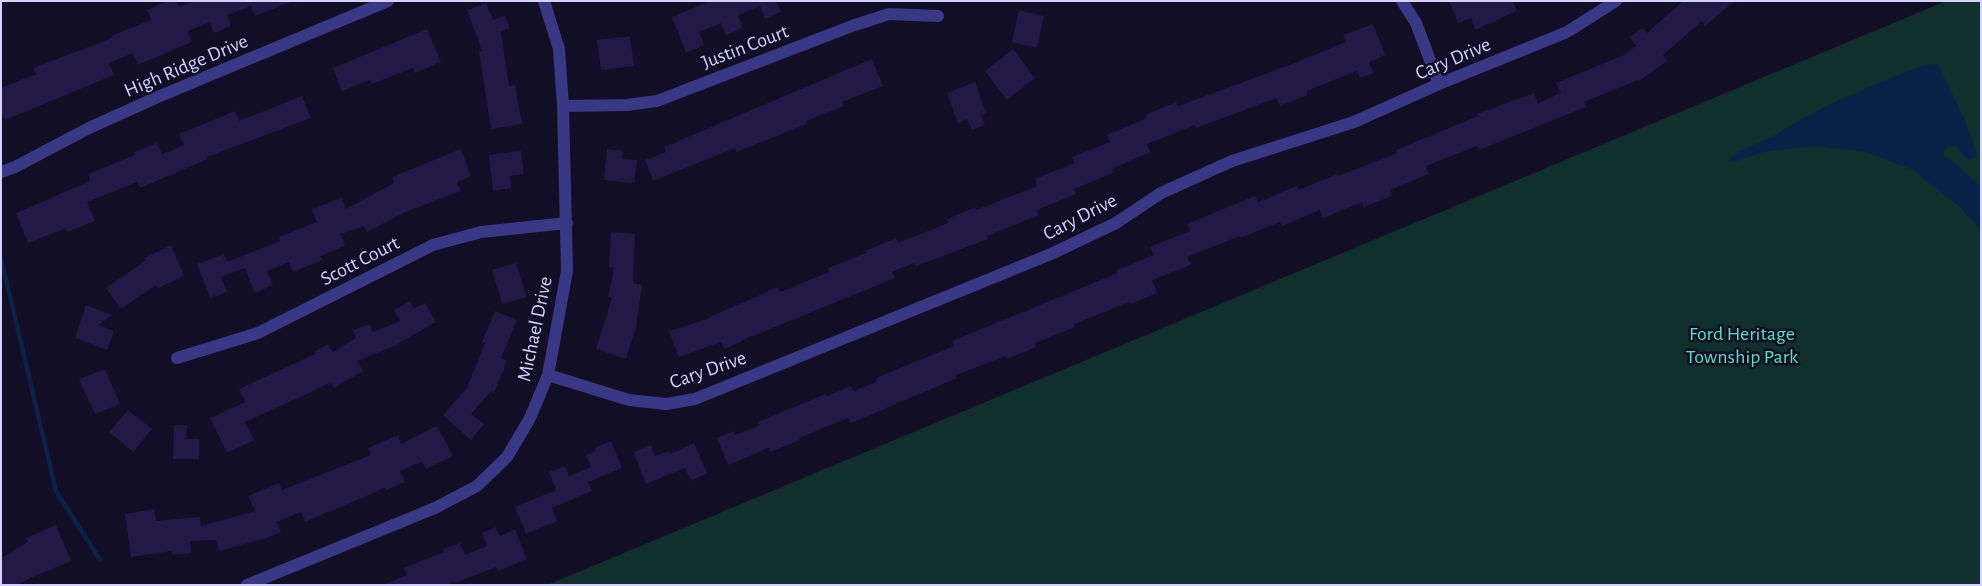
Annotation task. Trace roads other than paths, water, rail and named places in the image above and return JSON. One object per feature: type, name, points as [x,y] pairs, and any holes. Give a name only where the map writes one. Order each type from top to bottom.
[{"type":"street","name":"High Ridge Drive","points":[[1,172],[15,167],[89,128],[160,96],[388,1]]},
{"type":"street","name":"Michael Drive","points":[[247,585],[435,508],[477,486],[507,457],[530,418],[548,375],[567,271],[563,106],[558,49],[544,1]]},
{"type":"street","points":[[1402,1],[1416,23],[1439,84]]},
{"type":"street","name":"Cary Drive","points":[[548,375],[629,400],[666,404],[695,399],[1051,254],[1116,223],[1161,193],[1232,161],[1354,122],[1439,84],[1567,32],[1616,1]]},
{"type":"street","name":"Justin Court","points":[[563,106],[627,105],[657,101],[852,26],[889,14],[938,16]]},
{"type":"street","name":"Scott Court","points":[[177,358],[258,334],[433,245],[481,232],[567,224]]},
{"type":"water","points":[[1927,64],[1938,65],[1963,116],[1973,142],[1977,156],[1968,160],[1956,146],[1945,147],[1944,156],[1957,164],[1981,189],[1981,231],[1960,207],[1911,169],[1866,152],[1814,146],[1763,152],[1734,162],[1727,162],[1740,151],[1775,135],[1835,102]]},
{"type":"waterway","points":[[1,258],[56,491],[100,560]]},
{"type":"park label","name":"Ford Heritage Township Park","points":[[1742,346]]}]
